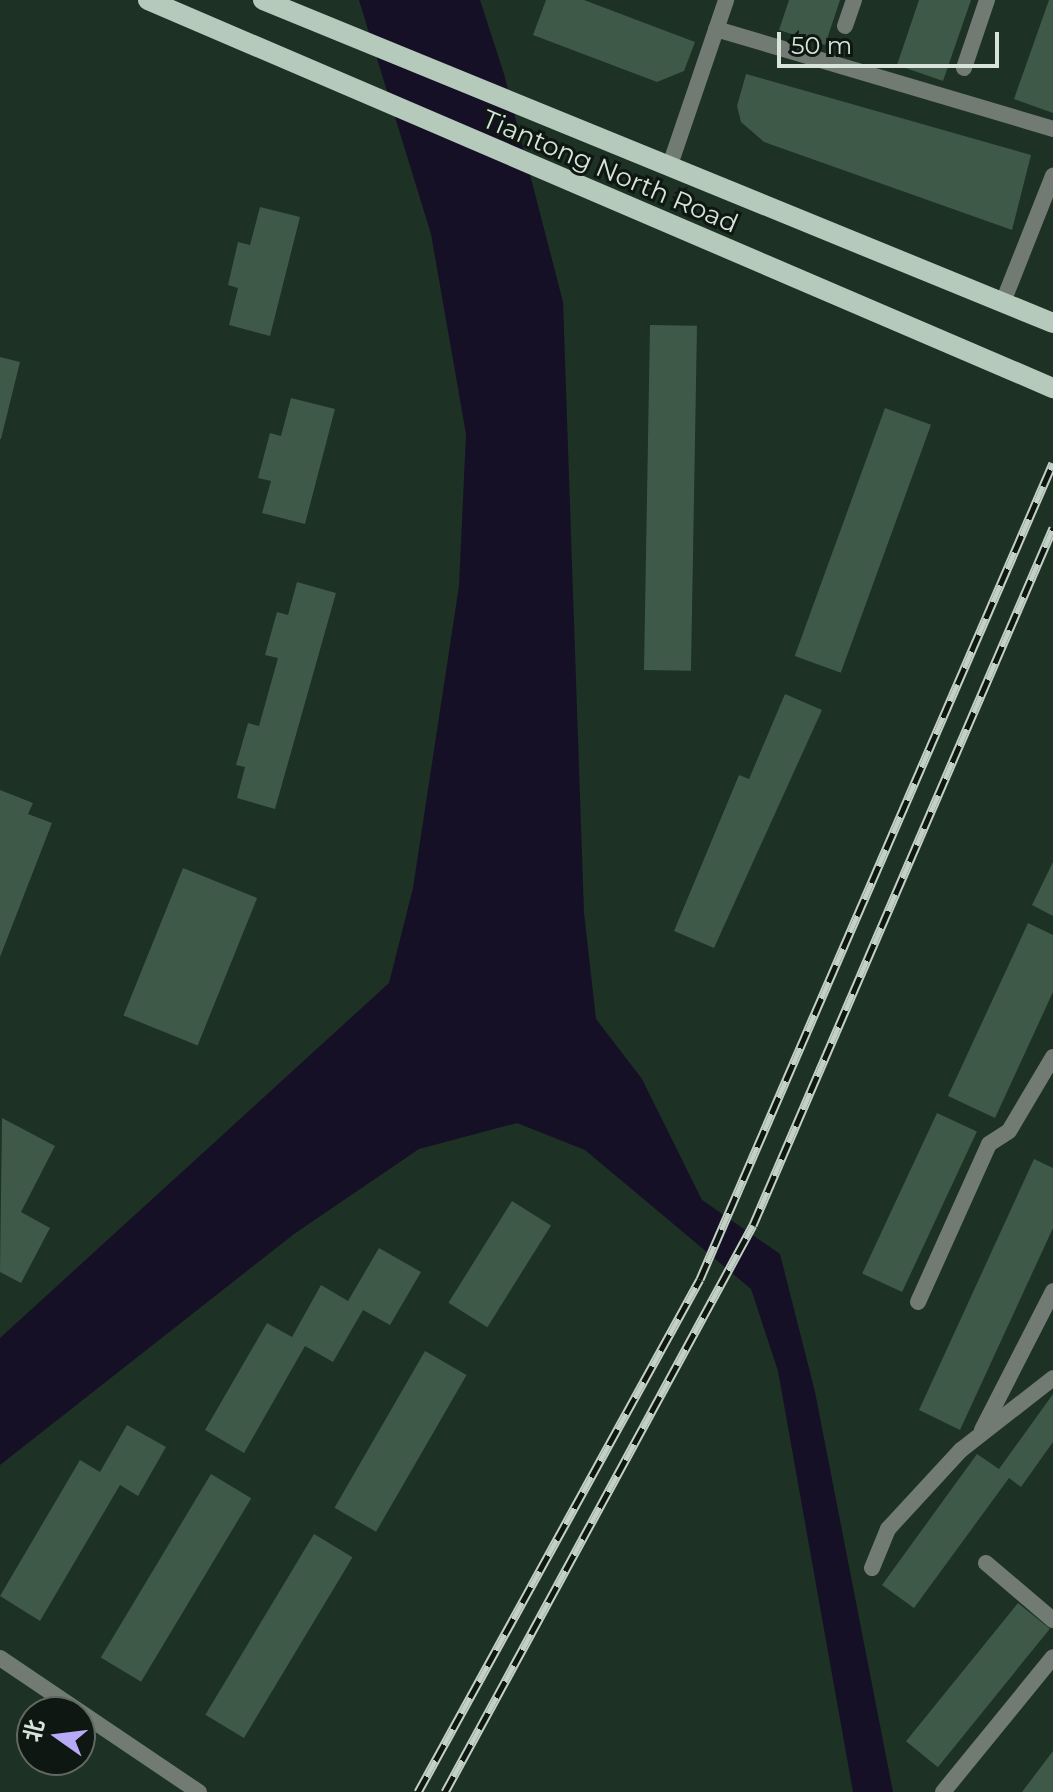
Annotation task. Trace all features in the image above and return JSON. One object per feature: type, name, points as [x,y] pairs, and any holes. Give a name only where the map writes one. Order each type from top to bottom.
[{"type":"main road","name":"Tiantong North Road","points":[[148,0],[357,93],[1053,388]]},
{"type":"main road","name":"Tiantong North Road","points":[[263,0],[607,135],[1053,323]]},
{"type":"street","points":[[671,162],[726,0]]},
{"type":"street","points":[[845,26],[854,0]]},
{"type":"street","points":[[964,68],[987,0]]},
{"type":"street","points":[[716,29],[1053,129]]},
{"type":"street","points":[[1003,302],[1053,176]]},
{"type":"street","points":[[918,1302],[989,1144],[1009,1131],[1053,1057]]},
{"type":"street","points":[[980,1435],[1053,1291]]},
{"type":"street","points":[[872,1568],[888,1529],[980,1435],[1053,1378]]},
{"type":"street","points":[[986,1563],[1053,1620]]},
{"type":"street","points":[[943,1792],[1053,1657]]},
{"type":"street","points":[[0,1658],[199,1792]]},
{"type":"shaded area","points":[[359,0],[480,0],[504,74],[563,302],[584,913],[596,1019],[642,1079],[702,1200],[780,1254],[815,1392],[893,1792],[853,1792],[778,1371],[751,1289],[585,1150],[517,1123],[419,1149],[294,1234],[0,1465],[0,1338],[389,983],[413,888],[459,586],[466,434],[431,234]]},
{"type":"building","points":[[546,0],[584,0],[695,42],[684,71],[657,82],[533,35]]},
{"type":"building","points":[[789,0],[840,0],[825,45],[779,30]]},
{"type":"building","points":[[919,0],[971,0],[943,81],[897,65]]},
{"type":"building","points":[[1049,0],[1053,0],[1053,113],[1014,99]]},
{"type":"building","points":[[746,74],[1031,155],[1012,230],[764,142],[741,122],[737,106]]},
{"type":"building","points":[[260,207],[300,217],[270,336],[229,325],[238,288],[228,285],[238,242],[250,245]]},
{"type":"building","points":[[650,325],[697,326],[691,671],[644,670]]},
{"type":"building","points":[[0,357],[20,362],[1,439],[0,439]]},
{"type":"building","points":[[291,398],[335,409],[305,524],[262,513],[271,481],[258,478],[270,433],[281,436]]},
{"type":"building","points":[[885,408],[931,425],[841,673],[795,656]]},
{"type":"building","points":[[297,582],[336,593],[275,809],[237,798],[245,767],[236,765],[248,723],[259,726],[278,658],[265,655],[277,612],[288,615]]},
{"type":"building","points":[[785,694],[822,710],[714,948],[674,931],[739,775],[749,779]]},
{"type":"building","points":[[0,790],[33,803],[28,814],[52,823],[0,957]]},
{"type":"building","points":[[1053,862],[1053,916],[1032,905]]},
{"type":"building","points":[[183,868],[257,898],[198,1045],[123,1015]]},
{"type":"building","points":[[1028,923],[1053,935],[1053,992],[995,1118],[948,1096]]},
{"type":"building","points":[[937,1113],[977,1132],[902,1292],[862,1273]]},
{"type":"building","points":[[2,1118],[55,1146],[21,1212],[50,1228],[21,1283],[0,1272]]},
{"type":"building","points":[[1034,1159],[1053,1168],[1053,1228],[960,1430],[919,1410]]},
{"type":"building","points":[[512,1201],[551,1225],[487,1327],[448,1303]]},
{"type":"building","points":[[379,1248],[421,1272],[390,1325],[363,1310],[333,1362],[305,1346],[244,1453],[205,1430],[267,1323],[292,1337],[321,1285],[348,1301]]},
{"type":"building","points":[[425,1351],[467,1375],[376,1532],[334,1508]]},
{"type":"building","points":[[1053,1394],[1053,1442],[1021,1487],[1009,1478],[914,1608],[882,1585],[977,1454],[999,1469]]},
{"type":"building","points":[[127,1425],[166,1447],[138,1496],[120,1485],[40,1621],[0,1596],[80,1460],[100,1472]]},
{"type":"building","points":[[211,1474],[251,1498],[141,1682],[101,1657]]},
{"type":"building","points":[[314,1534],[353,1557],[244,1738],[205,1715]]},
{"type":"building","points":[[1018,1603],[1050,1629],[938,1767],[906,1741]]},
{"type":"building","points":[[1053,1751],[1053,1792],[1022,1792]]},
{"type":"railway","points":[[418,1792],[700,1279],[1053,463]]},
{"type":"railway","points":[[445,1792],[753,1225],[1053,528]]}]
